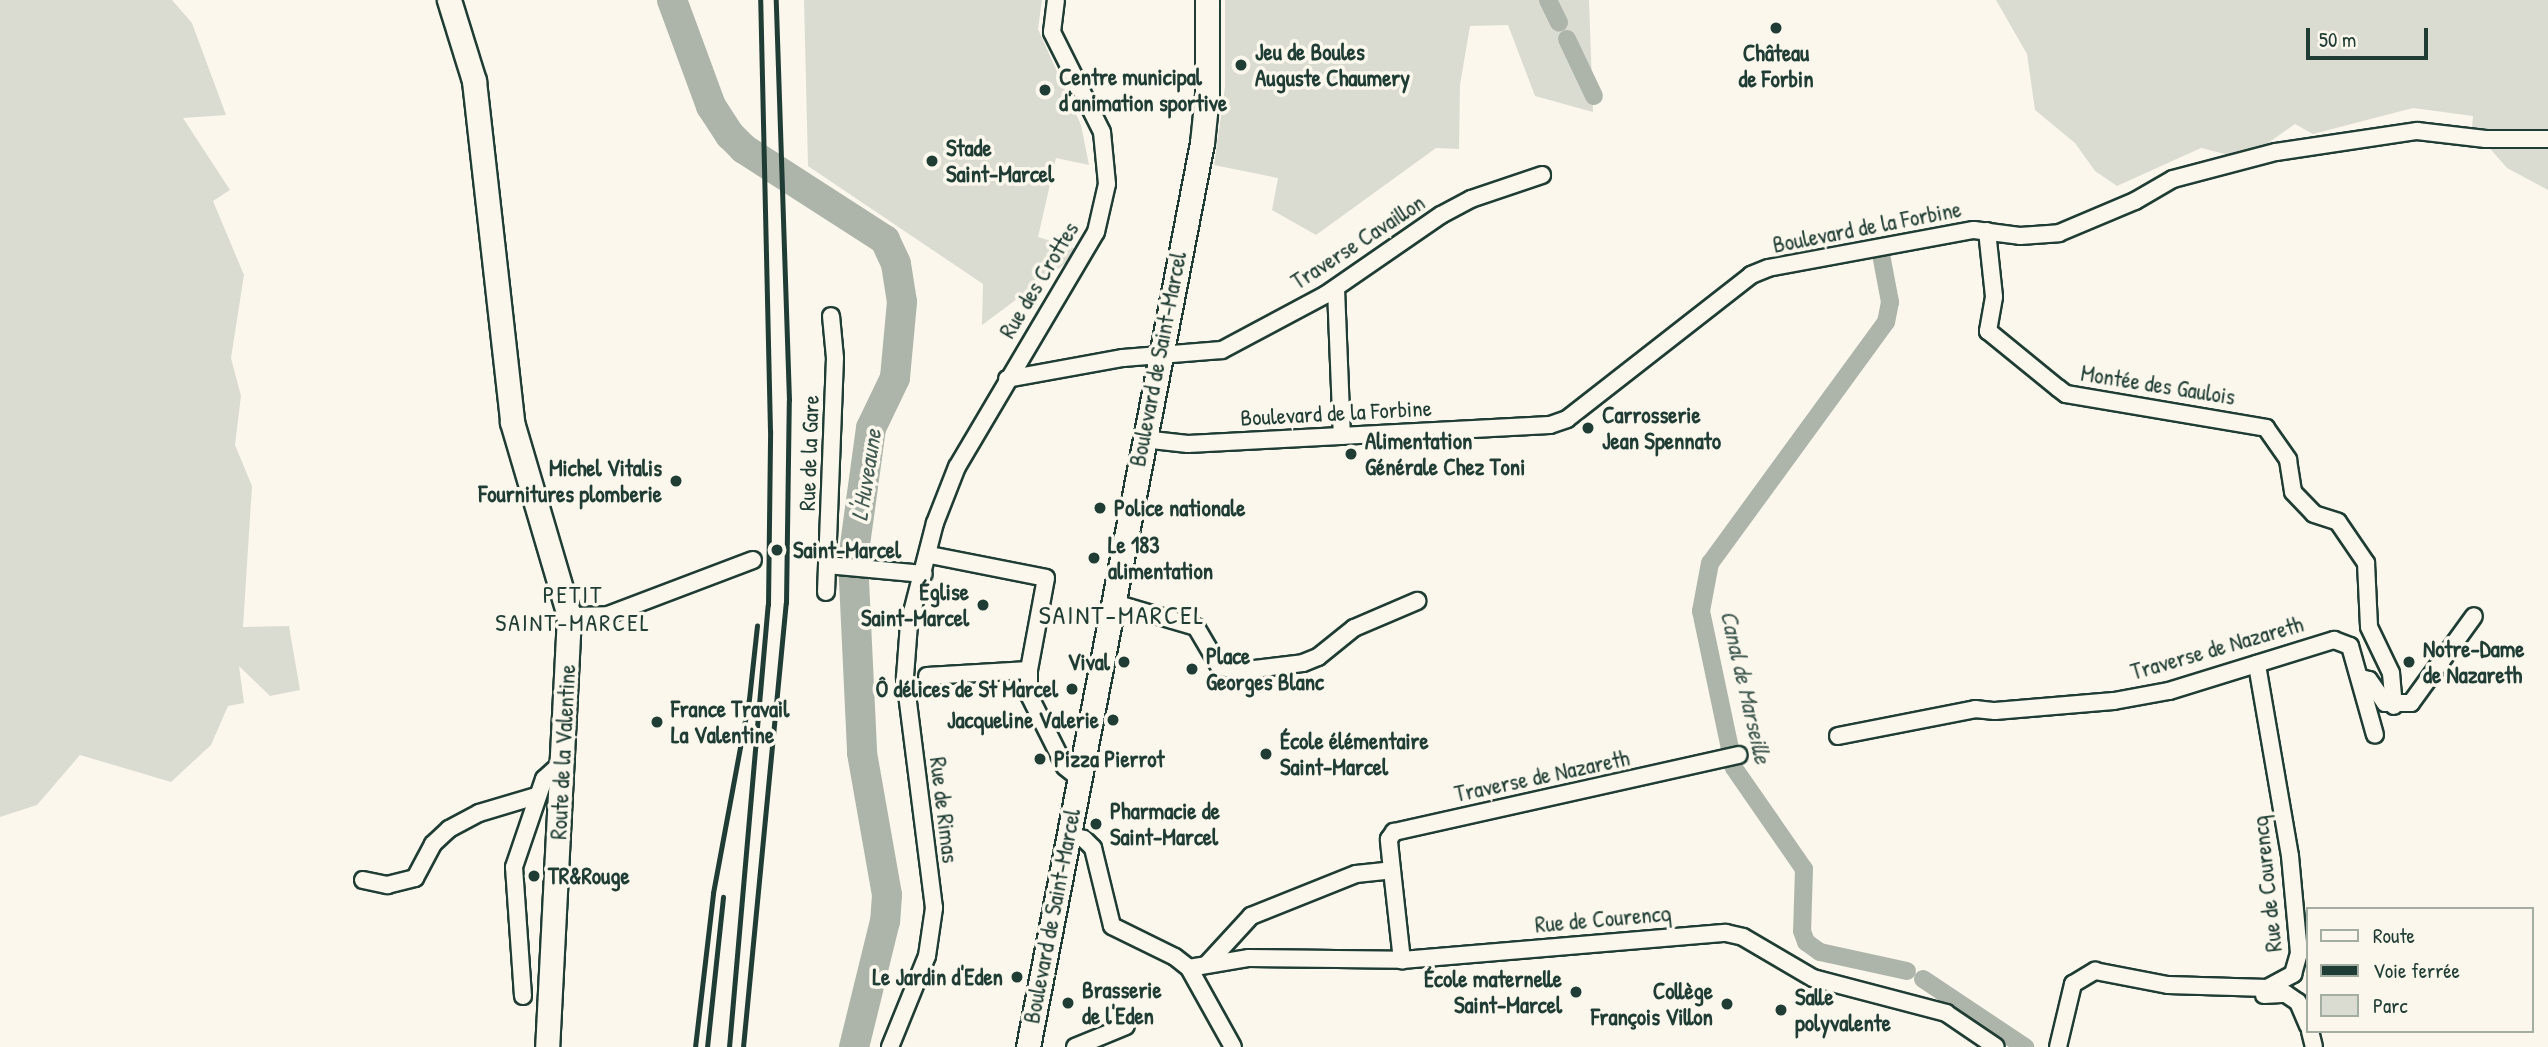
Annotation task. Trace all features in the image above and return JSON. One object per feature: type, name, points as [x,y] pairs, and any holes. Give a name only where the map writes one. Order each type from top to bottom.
[{"type":"main road","name":"Route de la Valentine","points":[[432,0],[456,51],[479,132]]},
{"type":"main road","name":"Route de la Valentine","points":[[449,0],[474,81],[512,422],[522,468],[569,615],[564,762],[547,1047]]},
{"type":"main road","name":"Boulevard de Saint-Marcel","points":[[1028,1047],[1111,602],[1202,144],[1207,95],[1207,0]]},
{"type":"street","name":"Rue des Crottes","points":[[924,575],[935,523],[957,467],[1096,232],[1107,184],[1102,132],[1052,32],[1056,0]]},
{"type":"street","name":"Boulevard de la Forbine","points":[[1143,439],[1188,444],[1560,422],[1751,275],[1869,246],[1987,231],[2020,236],[2059,233],[2135,201],[2173,178],[2276,152],[2417,131],[2486,139],[2548,139]]},
{"type":"street","name":"Traverse Cavaillon","points":[[1007,379],[1159,354],[1222,350],[1331,292],[1441,215],[1471,199],[1542,175]]},
{"type":"street","name":"Montée des Gaulois","points":[[1987,231],[1994,296],[1988,331],[2066,394],[2266,428],[2288,460],[2293,492],[2314,514],[2338,523],[2366,563],[2369,626],[2391,673],[2394,706]]},
{"type":"street","points":[[1331,292],[1342,436]]},
{"type":"street","name":"Rue de la Gare","points":[[826,592],[832,565],[835,358],[831,316]]},
{"type":"street","points":[[930,555],[1046,579],[1028,670],[1029,695],[1065,767],[1078,777]]},
{"type":"street","points":[[569,615],[612,613],[753,560]]},
{"type":"street","points":[[832,565],[924,575]]},
{"type":"street","name":"Rue de Rimas","points":[[890,1047],[933,935],[934,908],[904,657],[924,575]]},
{"type":"street","points":[[1111,602],[1196,627],[1219,666],[1238,671],[1303,663],[1318,657],[1354,628],[1417,601]]},
{"type":"street","points":[[2361,678],[2369,680],[2385,704],[2394,706],[2411,703],[2419,696],[2474,616]]},
{"type":"street","name":"Traverse de Nazareth","points":[[1838,736],[1975,709],[1995,711],[2158,693],[2333,640],[2350,646],[2375,736]]},
{"type":"street","name":"Rue de Courencq","points":[[2058,1047],[2073,984],[2095,971],[2168,985],[2254,988],[2286,981],[2293,974],[2299,953],[2287,836],[2257,664]]},
{"type":"street","points":[[927,676],[1028,670]]},
{"type":"street","name":"Traverse de Nazareth","points":[[1402,960],[1389,839],[1395,832],[1731,757]]},
{"type":"street","points":[[523,996],[512,885],[536,796],[544,779],[564,762]]},
{"type":"street","points":[[363,880],[387,885],[415,878],[433,844],[449,829],[479,813],[536,796]]},
{"type":"street","points":[[1067,835],[1084,839],[1093,848],[1112,926],[1175,957],[1189,968],[1233,1047]]},
{"type":"street","points":[[1208,963],[1251,916],[1356,874],[1392,870]]},
{"type":"street","name":"Rue de Courencq","points":[[1189,968],[1249,958],[1402,960],[1726,933],[1743,937],[1813,978],[1946,1013],[1996,1047]]},
{"type":"street","points":[[2254,988],[2263,995],[2286,994],[2298,1002],[2306,1021]]},
{"type":"street","points":[[1075,1047],[1093,1042],[1126,1026]]},
{"type":"green space","points":[[0,0],[172,0],[192,23],[226,115],[183,118],[230,190],[213,201],[244,275],[231,358],[241,396],[235,445],[252,486],[243,627],[289,626],[300,690],[270,696],[239,666],[244,703],[228,706],[211,745],[171,782],[80,755],[37,805],[0,817]]},
{"type":"green space","name":"Stade Saint-Marcel","points":[[804,0],[1042,0],[1038,29],[1081,125],[1089,165],[1056,158],[1038,237],[1074,248],[1071,259],[982,325],[983,284],[808,166]]},
{"type":"green space","points":[[1225,0],[1589,0],[1593,112],[1535,96],[1508,25],[1470,26],[1460,85],[1459,149],[1436,148],[1316,235],[1272,210],[1278,178],[1214,165],[1225,87]]},
{"type":"green space","points":[[1996,0],[2548,0],[2548,190],[2507,168],[2472,128],[2473,116],[2413,108],[2313,134],[2295,124],[2265,145],[2233,156],[2201,148],[2117,186],[2095,171],[2075,143],[2035,110],[2027,54]]},
{"type":"waterway","name":"L'Huveaune","points":[[672,0],[711,106],[730,135],[744,149],[885,240],[896,264],[902,302],[895,378],[871,428],[853,559],[862,753],[887,895],[885,921],[854,1047]]},
{"type":"waterway","name":"Canal de Marseille","points":[[1548,0],[1559,23]]},
{"type":"waterway","name":"Canal de Marseille","points":[[1567,39],[1594,96]]},
{"type":"waterway","name":"Canal de Marseille","points":[[1880,249],[1890,302],[1886,322],[1710,563],[1701,611],[1734,768],[1804,869],[1802,931],[1806,942],[1820,952],[1907,971]]},
{"type":"waterway","name":"Canal de Marseille","points":[[1923,979],[2025,1047]]},
{"type":"railway","points":[[729,1047],[768,605],[770,431],[760,0]]},
{"type":"railway","points":[[743,1047],[786,603],[789,400],[776,0]]},
{"type":"railway","points":[[695,1047],[713,893],[749,699],[757,625]]},
{"type":"railway","points":[[707,1047],[723,897]]},
{"type":"place","name":"Château de Forbin","points":[[1776,28]]},
{"type":"place","name":"Jeu de Boules Auguste Chaumery","points":[[1241,65]]},
{"type":"place","name":"Centre municipal d'animation sportive","points":[[1045,90]]},
{"type":"place","name":"Stade Saint-Marcel","points":[[932,161]]},
{"type":"place","name":"Carrosserie Jean Spennato","points":[[1588,428]]},
{"type":"place","name":"Alimentation Générale Chez Toni","points":[[1351,454]]},
{"type":"place","name":"Michel Vitalis Fournitures plomberie","points":[[676,481]]},
{"type":"place","name":"Police nationale","points":[[1100,508]]},
{"type":"place","name":"Saint-Marcel","points":[[777,550]]},
{"type":"place","name":"Le 183 alimentation","points":[[1094,558]]},
{"type":"place","name":"Église Saint-Marcel","points":[[983,605]]},
{"type":"place","name":"Vival","points":[[1124,662]]},
{"type":"place","name":"Notre-Dame de Nazareth","points":[[2409,662]]},
{"type":"place","name":"Place Georges Blanc","points":[[1192,669]]},
{"type":"place","name":"Ô délices de St Marcel","points":[[1072,689]]},
{"type":"place","name":"Jacqueline Valerie","points":[[1113,720]]},
{"type":"place","name":"France Travail La Valentine","points":[[657,722]]},
{"type":"place","name":"École élémentaire Saint-Marcel","points":[[1266,754]]},
{"type":"place","name":"Pizza Pierrot","points":[[1040,759]]},
{"type":"place","name":"Pharmacie de Saint-Marcel","points":[[1096,824]]},
{"type":"place","name":"TR&Rouge","points":[[534,876]]},
{"type":"place","name":"Le Jardin d'Eden","points":[[1017,977]]},
{"type":"place","name":"École maternelle Saint-Marcel","points":[[1576,992]]},
{"type":"place","name":"Brasserie de l'Eden","points":[[1068,1003]]},
{"type":"place","name":"Collège François Villon","points":[[1727,1004]]},
{"type":"place","name":"Salle polyvalente","points":[[1781,1010]]},
{"type":"district","name":"PETIT SAINT-MARCEL","points":[[573,609]]},
{"type":"district","name":"SAINT-MARCEL","points":[[1122,615]]}]
